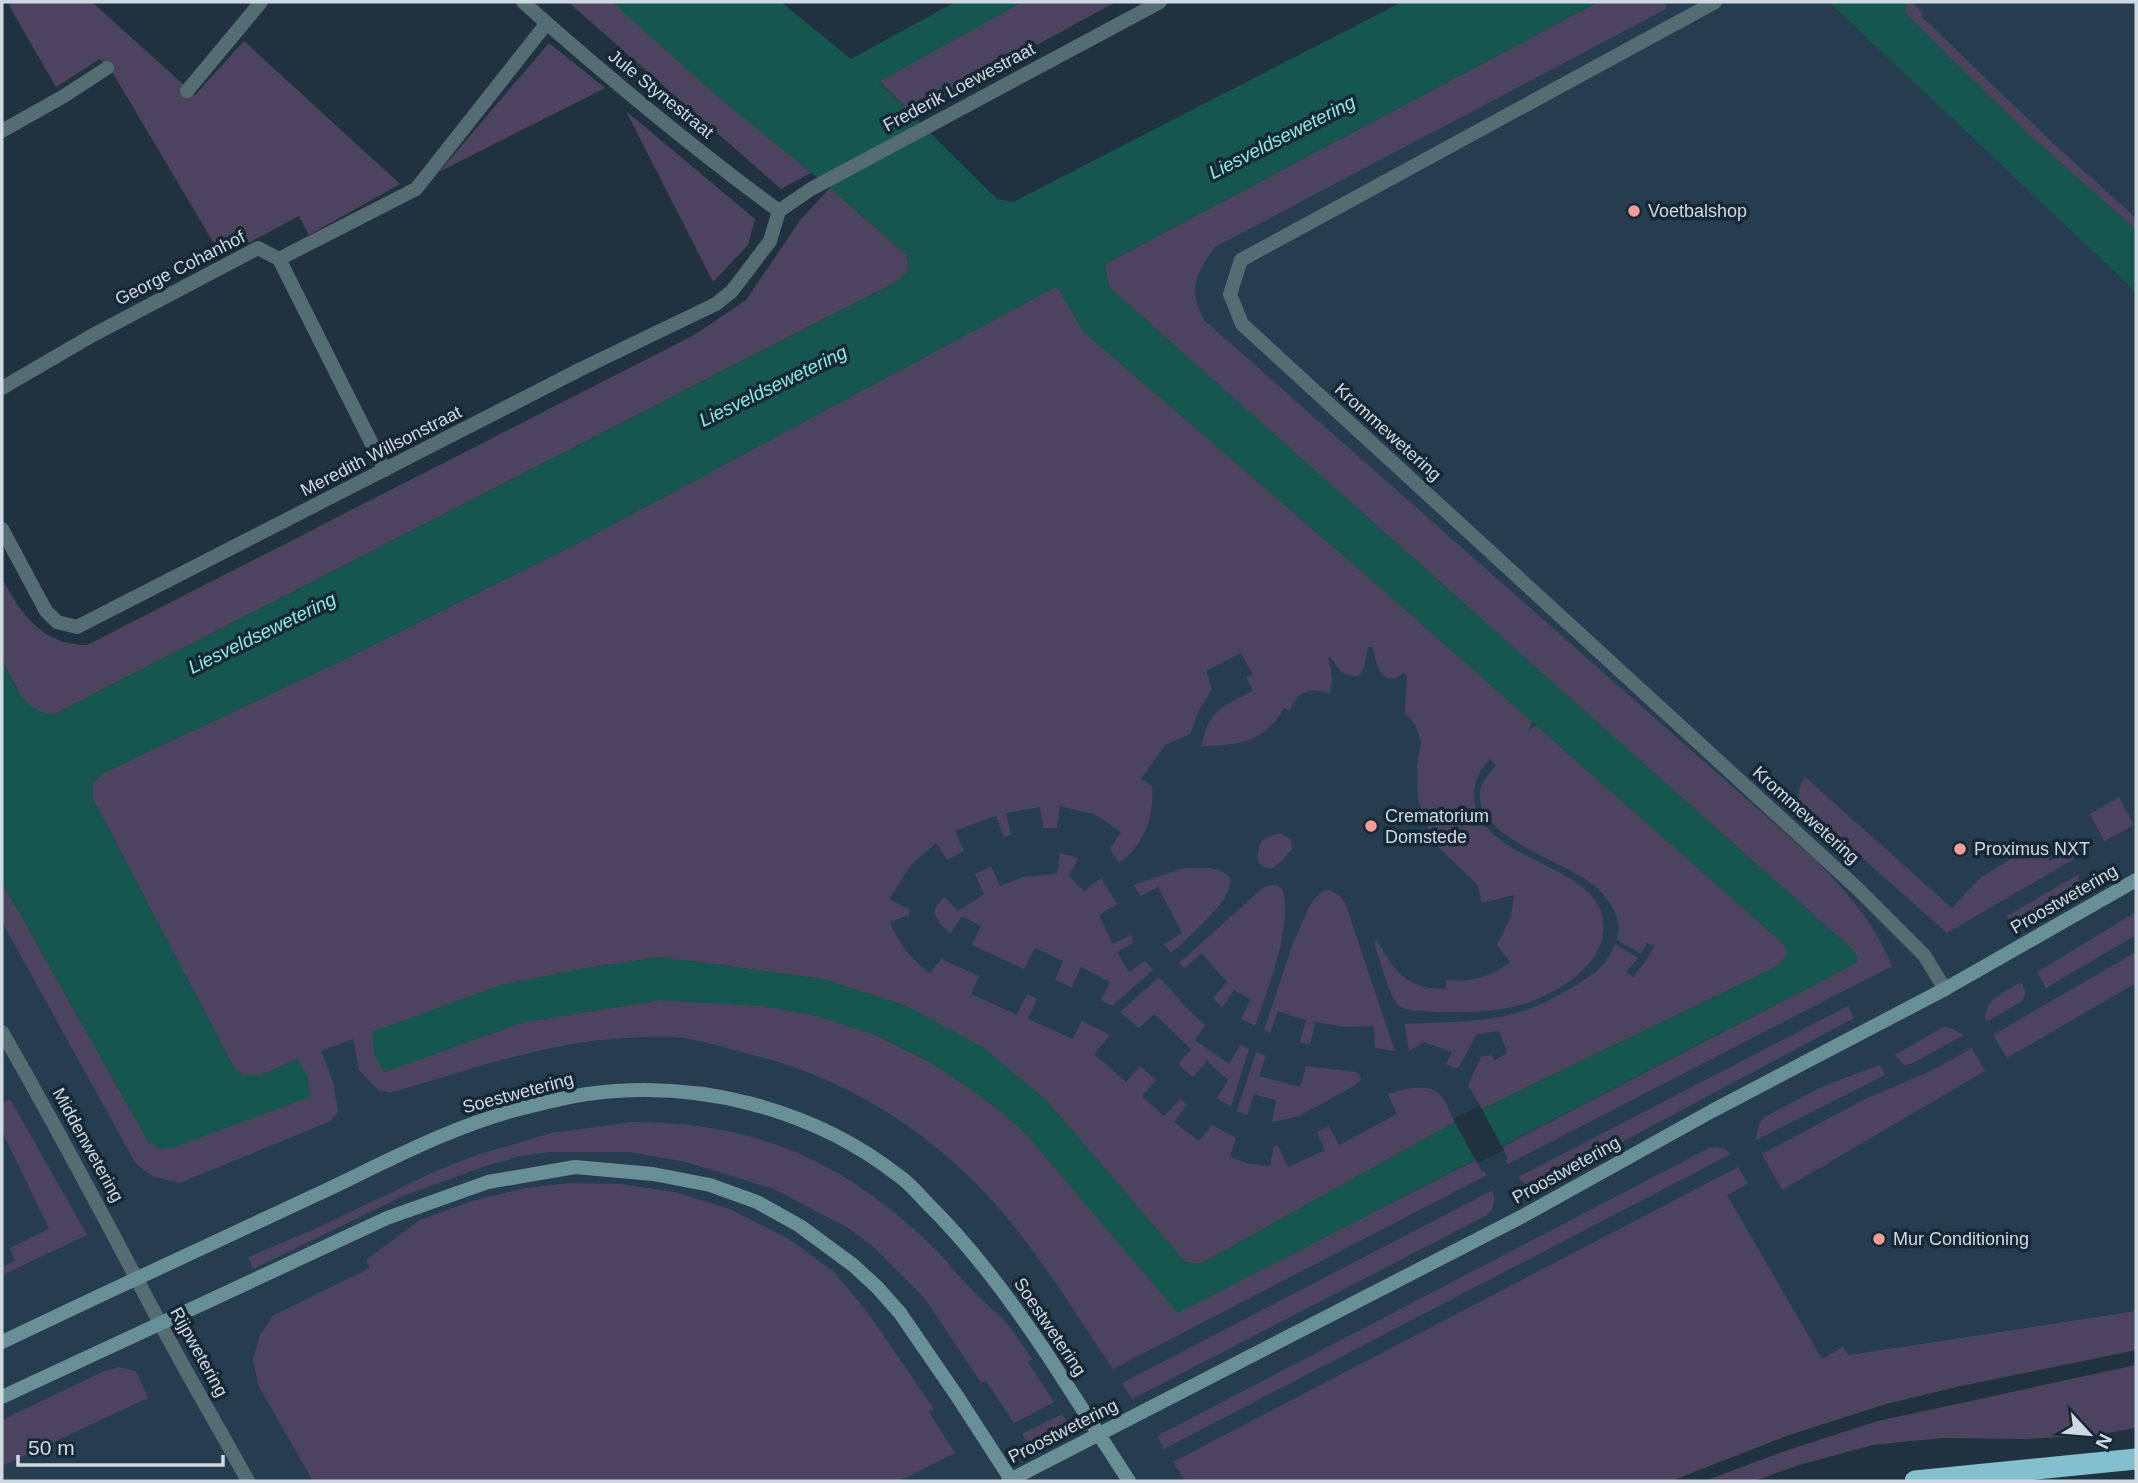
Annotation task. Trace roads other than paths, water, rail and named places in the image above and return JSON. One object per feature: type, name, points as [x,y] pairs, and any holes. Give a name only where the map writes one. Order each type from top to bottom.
[{"type":"highway","points":[[1915,1481],[2136,1460]]},
{"type":"main road","name":"Proostwetering","points":[[1010,1481],[1523,1216],[1712,1111],[1945,989],[2136,880]]},
{"type":"main road","name":"Soestwetering","points":[[2,1342],[456,1130],[520,1109],[587,1094],[654,1090],[724,1096],[789,1114],[848,1143],[900,1176],[940,1215],[1015,1307],[1129,1481]]},
{"type":"main road","points":[[2,1397],[387,1218],[488,1182],[575,1167],[640,1173],[710,1185],[757,1202],[800,1226],[853,1265],[900,1313],[957,1396],[1010,1481]]},
{"type":"street","points":[[187,91],[261,2]]},
{"type":"street","name":"Jule Stynestraat","points":[[523,2],[736,180],[779,211]]},
{"type":"street","name":"Frederik Loewestraat","points":[[779,211],[811,189],[1160,2]]},
{"type":"street","name":"Krommewetering","points":[[1705,4],[1241,260],[1230,293],[1242,324],[1858,889],[1924,955],[1945,989]]},
{"type":"street","points":[[385,470],[279,259],[416,189],[547,23]]},
{"type":"street","points":[[2,131],[107,68]]},
{"type":"street","name":"Meredith Willsonstraat","points":[[2,529],[46,611],[57,622],[77,627],[583,368],[716,304],[732,291],[770,241],[779,211]]},
{"type":"street","name":"George Cohanhof","points":[[2,388],[93,335],[258,248],[279,259]]},
{"type":"street","name":"Middenwetering","points":[[2,1032],[137,1278]]},
{"type":"street","name":"Rijpwetering","points":[[137,1278],[248,1481]]},
{"type":"water","name":"Liesveldsewetering","points":[[612,2],[781,2],[851,59],[955,2],[1022,2],[879,82],[997,199],[1013,202],[1402,2],[1598,2],[1105,264],[1109,287],[1854,951],[1857,956],[1856,963],[1178,1313],[1026,1134],[1003,1113],[930,1062],[876,1035],[818,1016],[763,1006],[660,1000],[524,1022],[384,1072],[374,1054],[372,1032],[500,985],[660,957],[822,979],[909,1007],[984,1048],[1046,1100],[1185,1262],[1200,1264],[1455,1122],[1778,966],[1787,955],[1785,945],[1374,582],[1083,331],[1057,286],[582,541],[341,661],[103,773],[92,784],[93,799],[234,1068],[245,1076],[261,1075],[298,1059],[308,1077],[310,1097],[172,1148],[161,1149],[148,1141],[2,882],[2,661],[27,702],[42,712],[53,715],[898,281],[909,270],[907,255],[718,97]]},
{"type":"water","points":[[1829,2],[1907,2],[1905,13],[2027,133],[2136,230],[2136,292]]},
{"type":"place","name":"Voetbalshop","points":[[1634,211]]},
{"type":"place","name":"Crematorium Domstede","points":[[1371,826]]},
{"type":"place","name":"Proximus NXT","points":[[1960,849]]},
{"type":"place","name":"Mur Conditioning","points":[[1879,1239]]}]
